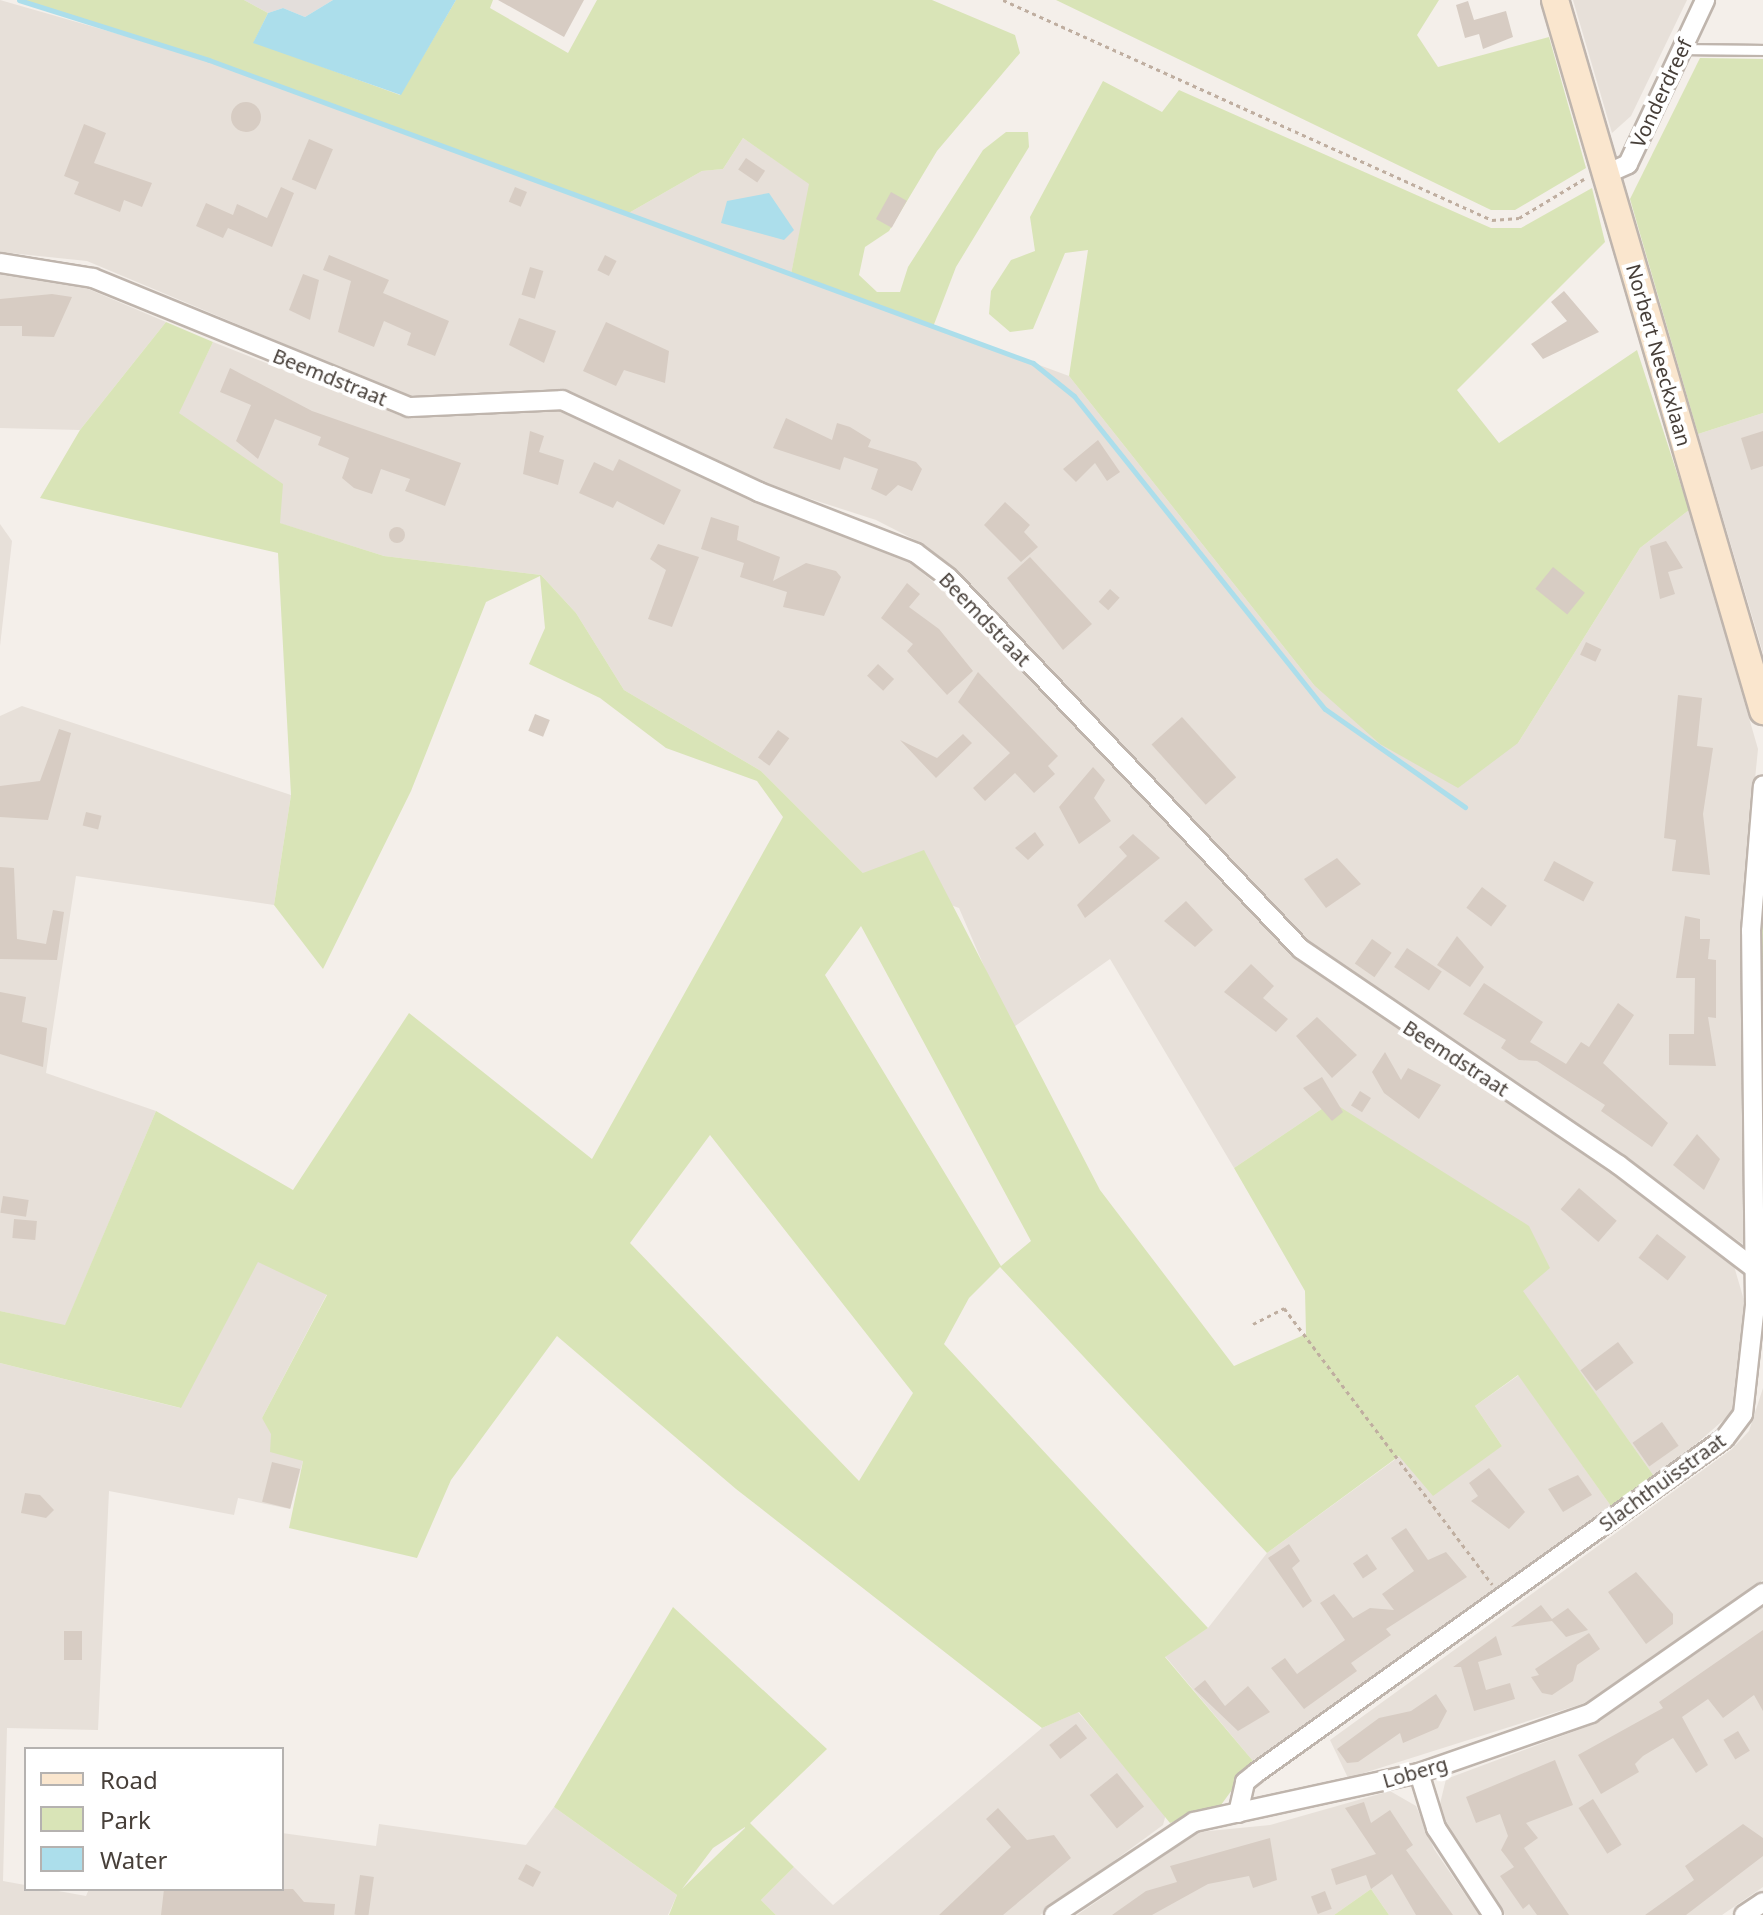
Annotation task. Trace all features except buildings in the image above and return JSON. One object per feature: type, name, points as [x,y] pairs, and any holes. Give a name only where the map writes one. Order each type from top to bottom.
[{"type":"main road","name":"Norbert Neeckxlaan","points":[[1555,0],[1763,711]]},
{"type":"street","name":"Vonderdreef","points":[[1606,174],[1628,164],[1705,0]]},
{"type":"street","name":"Beemdstraat","points":[[0,263],[93,278],[409,407],[562,400],[759,492],[916,553],[949,578],[1301,949],[1619,1165],[1759,1271]]},
{"type":"street","name":"Slachthuisstraat","points":[[1238,1813],[1245,1782],[1736,1426],[1750,1385],[1759,1271],[1751,931],[1763,785]]},
{"type":"street","name":"Loberg","points":[[1054,1915],[1181,1829],[1238,1813],[1419,1773],[1591,1713],[1763,1593]]},
{"type":"street","points":[[1419,1773],[1441,1838],[1493,1915]]},
{"type":"street","points":[[1744,1915],[1763,1902]]},
{"type":"lane","points":[[1682,49],[1763,50]]},
{"type":"path","points":[[1003,0],[1492,220],[1519,218],[1572,182],[1606,174]]},
{"type":"path","points":[[1253,1324],[1284,1308],[1502,1596]]},
{"type":"shaded area","points":[[0,0],[209,60],[627,214],[702,171],[723,169],[743,138],[810,184],[791,274],[1069,376],[1314,685],[1518,743],[1640,548],[1689,510],[1758,749],[1745,879],[1743,1244],[1306,939],[980,594],[921,543],[876,520],[758,482],[563,391],[408,396],[87,261],[0,252]]},
{"type":"shaded area","points":[[244,0],[333,0],[305,17],[283,8],[268,13]]},
{"type":"shaded area","points":[[1573,0],[1687,0],[1631,116],[1612,133]]},
{"type":"shaded area","points":[[0,273],[86,288],[166,322],[80,430],[0,428]]},
{"type":"shaded area","points":[[213,342],[401,416],[560,409],[757,501],[864,536],[908,561],[967,610],[1295,957],[1612,1172],[1734,1266],[1746,1307],[1735,1410],[1656,1479],[1522,1291],[1332,1102],[1234,1168],[1110,959],[1011,1029],[959,908],[863,873],[761,771],[624,690],[576,613],[541,575],[384,556],[279,523],[178,413]]},
{"type":"shaded area","points":[[1763,413],[1763,653],[1698,434]]},
{"type":"shaded area","points":[[0,524],[12,541],[0,646]]},
{"type":"shaded area","points":[[22,706],[291,795],[274,905],[76,876],[46,1073],[156,1111],[65,1326],[0,1311],[0,716]]},
{"type":"shaded area","points":[[258,1261],[327,1294],[262,1418],[303,1461],[290,1509],[238,1498],[234,1515],[109,1491],[98,1730],[7,1728],[3,1881],[24,1885],[24,1891],[58,1891],[86,1896],[88,1891],[284,1891],[284,1833],[376,1846],[379,1824],[526,1845],[554,1807],[677,1895],[668,1915],[0,1915],[0,1363],[180,1408]]},
{"type":"shaded area","points":[[1519,1375],[1613,1509],[1253,1761],[1165,1656],[1208,1628],[1267,1553],[1400,1456],[1502,1446],[1475,1406]]},
{"type":"shaded area","points":[[1763,1388],[1763,1580],[1628,1680],[1582,1704],[1348,1778],[1330,1740],[1732,1449],[1749,1431]]},
{"type":"shaded area","points":[[1763,1607],[1763,1887],[1722,1915],[1505,1915],[1453,1840],[1439,1808],[1446,1779],[1594,1724]]},
{"type":"shaded area","points":[[1078,1712],[1166,1814],[1163,1825],[1040,1915],[776,1915],[761,1900],[794,1867],[833,1905],[1042,1728]]},
{"type":"shaded area","points":[[1390,1791],[1416,1806],[1434,1849],[1479,1915],[1389,1915],[1371,1889],[1334,1915],[1077,1915],[1199,1832],[1270,1825]]},
{"type":"green space","points":[[19,0],[244,0],[268,13],[254,42],[400,95],[456,0],[493,0],[490,8],[568,53],[597,0],[932,0],[1015,35],[1020,53],[937,151],[889,231],[865,247],[859,275],[877,292],[900,292],[908,267],[983,150],[1006,132],[1028,132],[1029,147],[956,267],[933,327],[791,274],[809,184],[743,138],[723,169],[702,171],[627,214],[209,60]]},
{"type":"green space","points":[[1056,0],[1439,0],[1417,35],[1438,67],[1549,37],[1586,168],[1515,210],[1491,210]]},
{"type":"green space","points":[[1700,58],[1763,59],[1763,413],[1698,434],[1630,199]]},
{"type":"green space","points":[[1103,81],[1162,112],[1179,90],[1491,228],[1521,228],[1592,188],[1605,242],[1457,390],[1499,443],[1637,350],[1689,510],[1640,548],[1518,743],[1458,788],[1380,744],[1314,685],[1069,376],[1088,250],[1065,253],[1033,329],[1010,332],[989,314],[991,291],[1011,260],[1035,251],[1030,217]]},
{"type":"green space","points":[[166,322],[213,342],[179,413],[283,484],[280,523],[384,556],[541,575],[576,613],[624,690],[761,771],[863,873],[924,850],[1100,1190],[1234,1366],[1306,1334],[1305,1291],[1234,1168],[1332,1102],[1529,1226],[1550,1268],[1523,1291],[1656,1479],[1613,1509],[1518,1375],[1475,1406],[1502,1446],[1433,1496],[1399,1456],[1267,1553],[1000,1267],[969,1298],[944,1344],[1208,1628],[1165,1657],[1253,1761],[1221,1805],[1170,1823],[1079,1712],[1042,1728],[736,1489],[557,1336],[451,1480],[417,1558],[289,1528],[303,1461],[270,1452],[271,1434],[262,1418],[327,1295],[258,1262],[181,1408],[0,1363],[0,1311],[65,1325],[156,1111],[293,1190],[409,1013],[592,1159],[783,817],[757,781],[666,748],[600,698],[529,664],[545,628],[540,576],[486,602],[411,791],[323,969],[274,905],[291,795],[278,553],[40,498],[80,430]],"holes":[[[861,926],[1031,1241],[1001,1266],[825,975]],[[710,1135],[913,1393],[859,1481],[630,1243]]]},
{"type":"green space","points":[[1763,856],[1763,1189],[1760,1190],[1756,989]]},
{"type":"green space","points":[[673,1607],[827,1749],[750,1823],[794,1867],[761,1900],[776,1915],[669,1915],[677,1895],[554,1807]],"holes":[[[745,1828],[682,1889],[713,1848]]]},
{"type":"green space","points":[[1371,1889],[1389,1915],[1334,1915]]},
{"type":"water","points":[[333,0],[456,0],[401,95],[253,43],[268,13],[283,8],[305,17]]},
{"type":"water","points":[[769,193],[794,230],[784,240],[721,223],[727,201]]},
{"type":"waterway","points":[[19,0],[209,60],[1033,363],[1074,396],[1325,709],[1465,807]]}]
